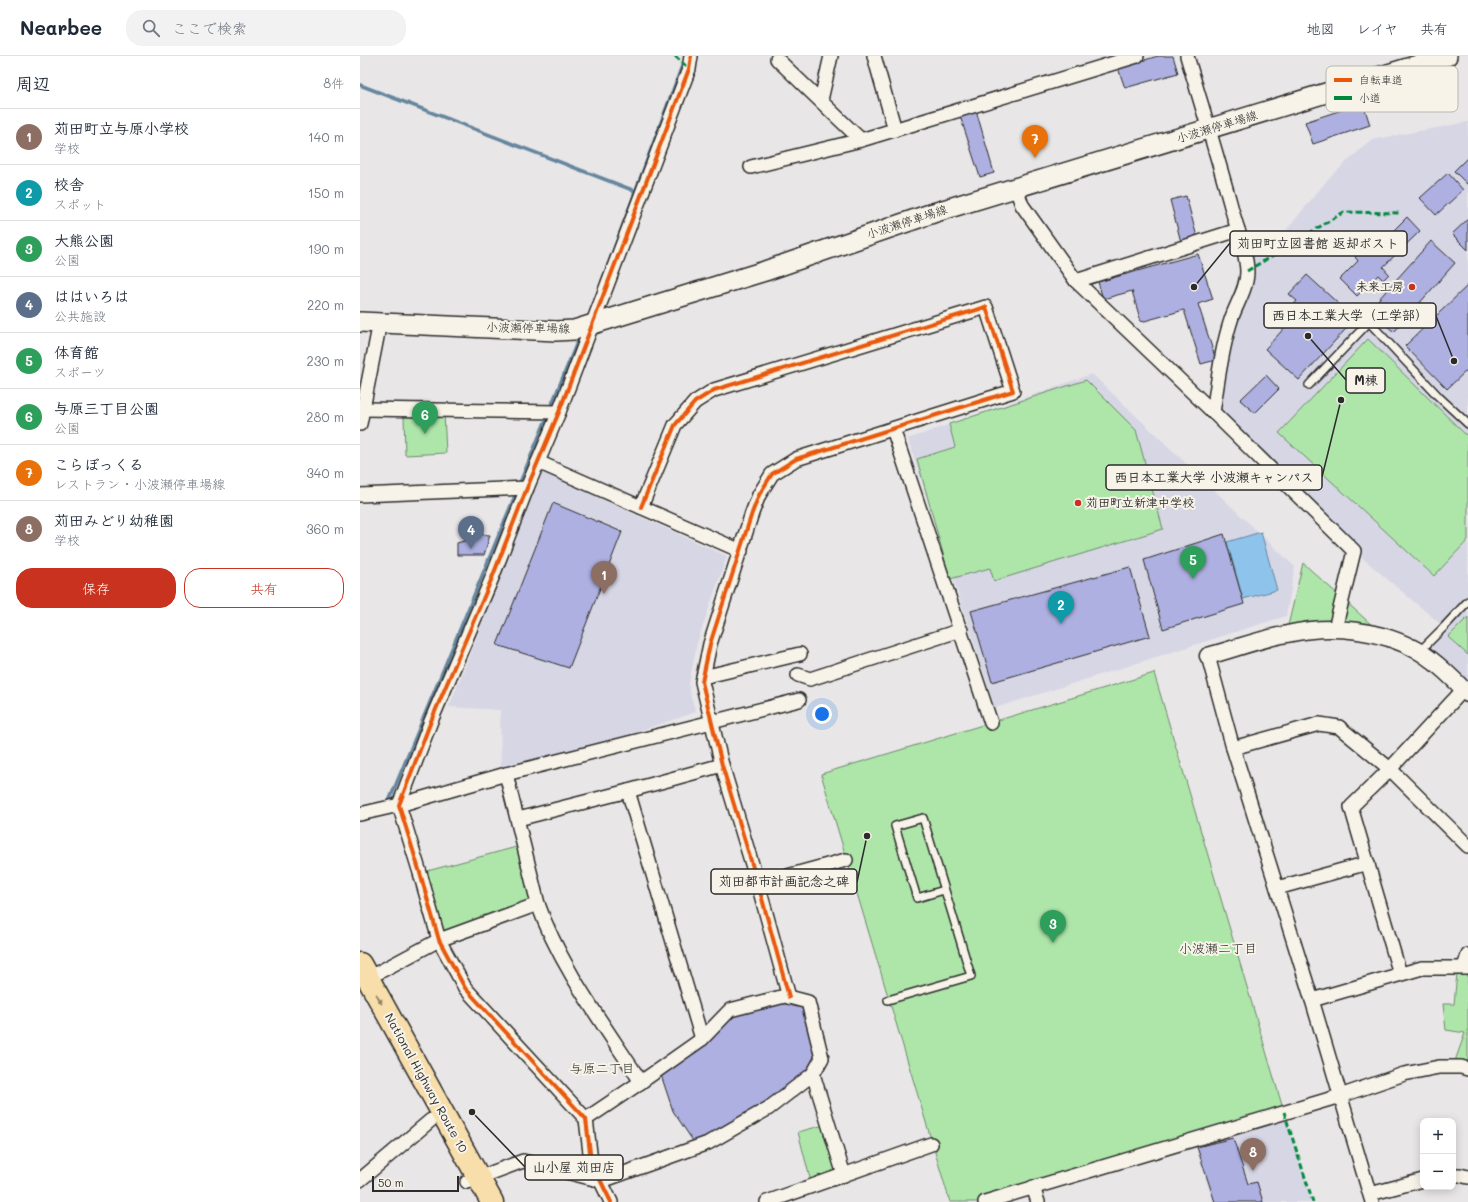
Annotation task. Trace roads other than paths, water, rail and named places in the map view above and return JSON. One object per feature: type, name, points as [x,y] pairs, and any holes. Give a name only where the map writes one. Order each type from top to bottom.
[{"type":"highway","name":"National Highway Route 10","points":[[362,979],[432,1120],[473,1180],[492,1202]]},
{"type":"highway","name":"National Highway Route 10","points":[[362,979],[473,1180],[478,1202]]},
{"type":"main road","name":"小波瀬停車場線","points":[[1414,66],[1447,56]]},
{"type":"main road","name":"小波瀬停車場線","points":[[360,322],[556,331],[574,330],[765,270],[933,213],[1326,93]]},
{"type":"street","points":[[611,1202],[591,1161],[586,1119],[465,988],[439,940],[399,805],[431,721],[492,578],[593,325],[689,69],[691,56]]},
{"type":"street","points":[[821,100],[831,56]]},
{"type":"street","points":[[874,56],[895,130]]},
{"type":"street","points":[[751,167],[861,140],[1137,56]]},
{"type":"street","points":[[1187,56],[1238,230],[1246,259],[1247,271],[1246,282],[1231,321],[1220,368],[1213,412]]},
{"type":"street","points":[[777,59],[861,140]]},
{"type":"street","points":[[1016,188],[1022,205],[1076,281],[1213,412],[1354,551],[1335,628]]},
{"type":"street","points":[[1076,281],[1238,230]]},
{"type":"street","points":[[642,507],[675,426],[695,402],[714,390],[986,307],[1013,391],[796,459],[772,474],[759,495],[710,644],[702,682],[722,765],[758,884],[789,997]]},
{"type":"street","points":[[360,424],[380,322]]},
{"type":"street","points":[[364,408],[559,412]]},
{"type":"street","points":[[893,429],[991,723]]},
{"type":"street","points":[[538,462],[741,551]]},
{"type":"street","points":[[360,495],[527,488]]},
{"type":"street","points":[[1400,974],[1351,807],[1466,691],[1419,652],[1384,636],[1335,628],[1307,630],[1286,634],[1208,656],[1233,748],[1312,1000],[1371,1198],[1420,1181]]},
{"type":"street","points":[[798,675],[810,679],[961,630]]},
{"type":"street","points":[[703,677],[800,654]]},
{"type":"street","points":[[360,814],[399,805],[506,774],[799,700]]},
{"type":"street","points":[[1233,748],[1320,724],[1339,727],[1390,769],[1468,846]]},
{"type":"street","points":[[518,819],[722,765]]},
{"type":"street","points":[[506,774],[538,904],[545,925],[568,969],[641,1082]]},
{"type":"street","points":[[628,791],[702,1039]]},
{"type":"street","points":[[758,884],[846,860]]},
{"type":"street","points":[[1277,888],[1368,863]]},
{"type":"street","points":[[362,979],[439,940],[538,904]]},
{"type":"street","points":[[1312,1000],[1422,968],[1466,968],[1468,955]]},
{"type":"street","points":[[473,1180],[523,1161],[602,1181],[708,1143],[769,1108],[813,1074],[822,1058],[808,1002],[785,996],[730,1010],[702,1039],[586,1119]]},
{"type":"street","points":[[985,1202],[1340,1096],[1404,1074],[1439,1067],[1461,1067],[1468,1069]]},
{"type":"street","points":[[813,1074],[844,1175]]},
{"type":"street","points":[[360,1180],[432,1120]]},
{"type":"street","points":[[767,1202],[931,1144]]},
{"type":"street","points":[[1456,1175],[1460,1174],[1468,1177]]},
{"type":"street","points":[[1033,1187],[1038,1202]]},
{"type":"lane","points":[[1309,385],[1369,322],[1439,397],[1468,424]]},
{"type":"lane","points":[[1419,652],[1444,628],[1468,601]]},
{"type":"lane","points":[[888,1000],[970,976],[923,818],[895,826],[917,898],[944,890]]},
{"type":"water","points":[[1261,532],[1277,590],[1243,599],[1227,542]]},
{"type":"waterway","points":[[602,281],[683,63]]},
{"type":"waterway","points":[[360,85],[635,191]]},
{"type":"waterway","points":[[550,409],[580,335]]},
{"type":"waterway","points":[[519,485],[548,415]]},
{"type":"waterway","points":[[390,799],[517,491]]},
{"type":"place","name":"こらぼっくる","points":[[1035,158]]},
{"type":"place","name":"苅田町立図書館 返却ポスト","points":[[1194,287]]},
{"type":"place","name":"未来工房","points":[[1412,287]]},
{"type":"place","name":"M棟","points":[[1308,336]]},
{"type":"place","name":"西日本工業大学（工学部）","points":[[1454,361]]},
{"type":"place","name":"西日本工業大学 小波瀬キャンパス","points":[[1341,400]]},
{"type":"place","name":"与原三丁目公園","points":[[425,434]]},
{"type":"place","name":"苅田町立新津中学校","points":[[1078,503]]},
{"type":"place","name":"ははいろは","points":[[471,549]]},
{"type":"place","name":"体育館","points":[[1193,579]]},
{"type":"place","name":"苅田町立与原小学校","points":[[604,594]]},
{"type":"place","name":"校舎","points":[[1061,624]]},
{"type":"place","name":"苅田都市計画記念之碑","points":[[867,836]]},
{"type":"place","name":"大熊公園","points":[[1053,943]]},
{"type":"place","name":"山小屋 苅田店","points":[[472,1112]]},
{"type":"place","name":"苅田みどり幼稚園","points":[[1253,1171]]},
{"type":"district","name":"小波瀬二丁目","points":[[1218,948]]},
{"type":"district","name":"与原二丁目","points":[[602,1068]]}]
